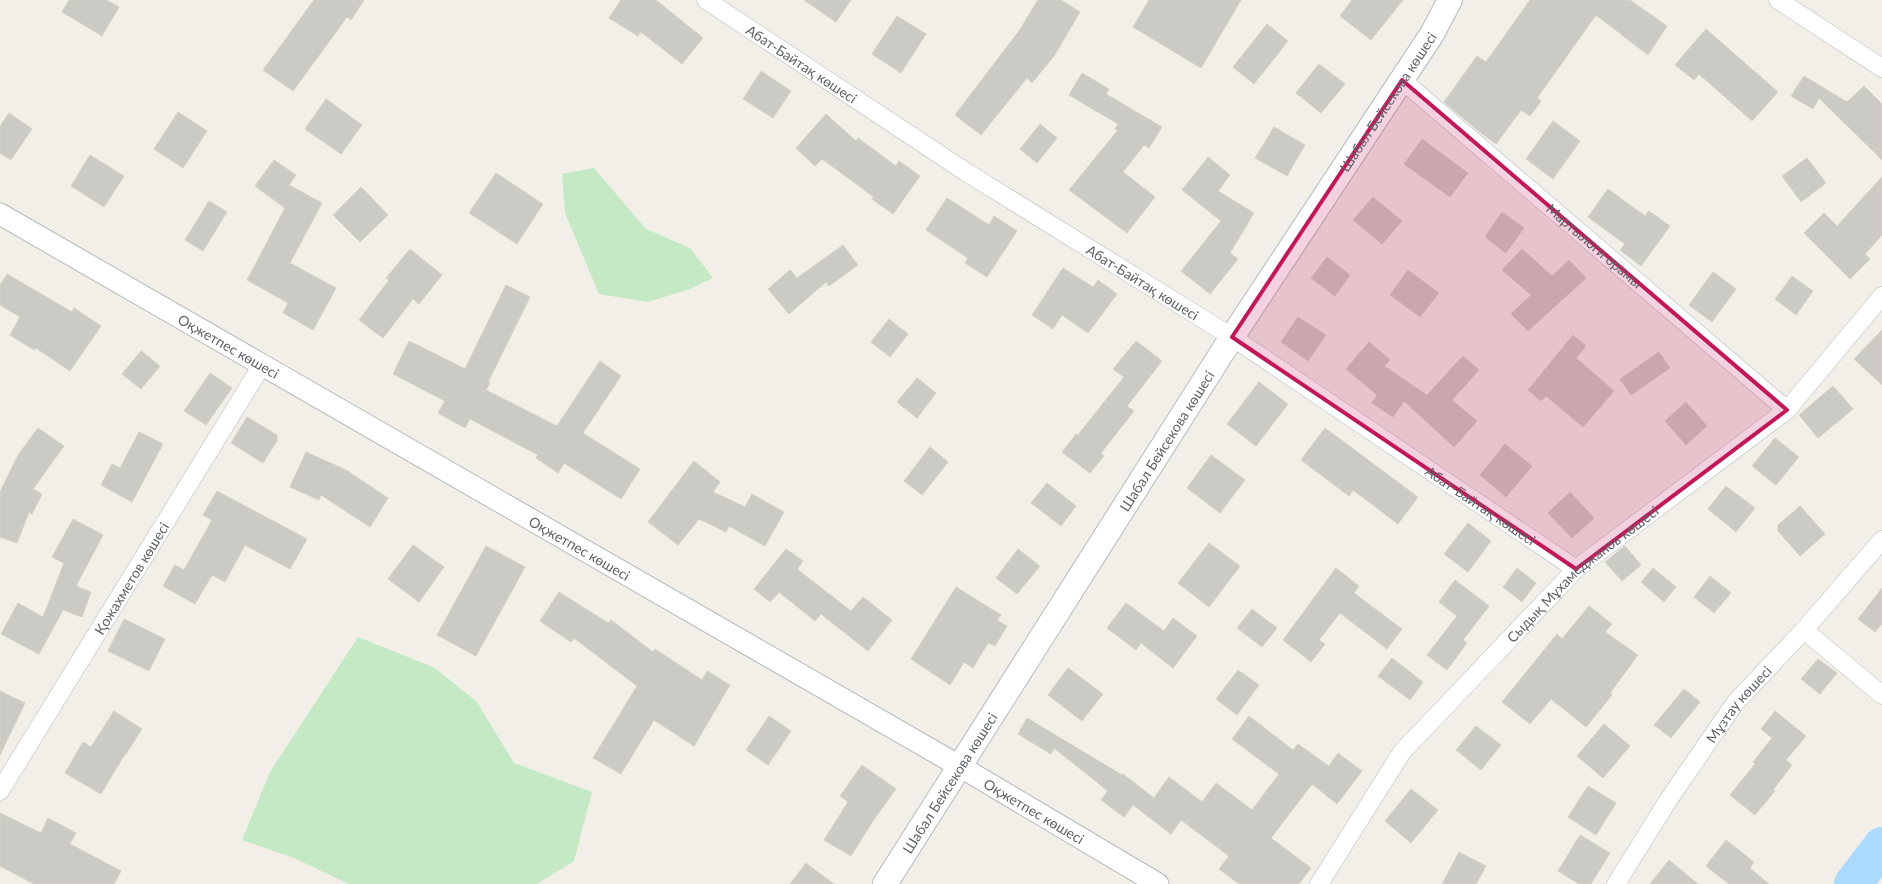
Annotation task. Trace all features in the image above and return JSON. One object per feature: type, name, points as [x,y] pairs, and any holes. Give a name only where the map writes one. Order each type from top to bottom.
[{"type":"main road","name":"Шабал Бейсекова көшесі","points":[[885,884],[961,767],[1232,337],[1432,34],[1450,0]]},
{"type":"street","name":"Абат-Байтақ көшесі","points":[[706,0],[966,172],[1232,337],[1576,569]]},
{"type":"street","points":[[1778,0],[1882,68]]},
{"type":"street","name":"Мартылоги орамы","points":[[1402,80],[1787,410]]},
{"type":"street","name":"Оқжетпес көшесі","points":[[0,214],[961,767],[1158,884]]},
{"type":"street","name":"Сыдық Мұхамеджанов көшесі","points":[[1319,884],[1402,752],[1576,569],[1787,410],[1882,296]]},
{"type":"street","name":"Қожахметов көшесі","points":[[0,791],[262,365]]},
{"type":"street","name":"Мұзтау көшесі","points":[[1616,884],[1669,799],[1735,703],[1804,630],[1882,540]]},
{"type":"street","points":[[1804,630],[1882,695]]},
{"type":"highlighted area","points":[[1402,80],[1787,410],[1576,569],[1232,337]]},
{"type":"green space","points":[[594,168],[646,229],[690,248],[713,278],[690,289],[648,302],[599,294],[565,213],[562,174]]},
{"type":"green space","points":[[358,637],[435,668],[477,702],[514,763],[592,792],[574,861],[537,884],[349,884],[294,858],[242,840],[270,772]]},
{"type":"building","points":[[69,0],[106,0],[119,7],[102,36],[62,12]]},
{"type":"building","points":[[314,0],[364,0],[351,20],[347,17],[293,91],[263,70]]},
{"type":"building","points":[[621,0],[656,0],[703,38],[682,64],[641,32],[638,36],[609,18]]},
{"type":"building","points":[[804,0],[851,0],[836,22]]},
{"type":"building","points":[[1038,0],[1061,0],[1080,12],[1054,56],[1032,83],[1027,78],[981,135],[955,115],[1019,31]]},
{"type":"building","points":[[1149,0],[1241,0],[1201,68],[1133,27]]},
{"type":"building","points":[[1352,0],[1403,0],[1371,40],[1340,16]]},
{"type":"building","points":[[1530,0],[1630,0],[1667,26],[1648,55],[1596,15],[1537,98],[1541,101],[1530,116],[1521,110],[1496,144],[1444,102],[1477,56],[1486,62]]},
{"type":"building","points":[[897,16],[926,34],[901,73],[872,54]]},
{"type":"building","points":[[1267,24],[1288,41],[1254,84],[1233,67]]},
{"type":"building","points":[[1706,29],[1778,92],[1752,121],[1699,74],[1694,80],[1675,65]]},
{"type":"building","points":[[1319,64],[1345,84],[1321,113],[1296,93]]},
{"type":"building","points":[[761,71],[791,91],[773,118],[743,99]]},
{"type":"building","points":[[1082,73],[1109,89],[1106,94],[1162,127],[1149,148],[1144,145],[1123,172],[1155,197],[1127,233],[1069,190],[1118,130],[1115,129],[1118,124],[1069,95]]},
{"type":"building","points":[[1804,76],[1847,102],[1864,86],[1882,104],[1882,160],[1819,98],[1813,109],[1791,96]]},
{"type":"building","points":[[326,99],[362,125],[341,154],[305,129]]},
{"type":"building","points":[[178,112],[207,131],[183,168],[154,149]]},
{"type":"building","points":[[9,113],[32,129],[11,160],[0,153],[0,126]]},
{"type":"building","points":[[826,114],[856,141],[858,138],[896,166],[899,161],[920,176],[893,214],[872,199],[874,197],[822,159],[815,166],[796,148]]},
{"type":"building","points":[[1553,121],[1580,141],[1553,179],[1526,159]]},
{"type":"building","points":[[1040,124],[1057,138],[1037,163],[1020,149]]},
{"type":"building","points":[[1274,127],[1305,145],[1287,176],[1255,158]]},
{"type":"building","points":[[1422,139],[1468,173],[1450,197],[1404,164]]},
{"type":"building","points":[[90,155],[124,176],[104,207],[71,186]]},
{"type":"building","points":[[1208,157],[1230,175],[1218,191],[1254,213],[1230,253],[1238,259],[1210,294],[1181,271],[1221,221],[1182,190]]},
{"type":"building","points":[[1807,158],[1826,183],[1801,202],[1782,176]]},
{"type":"building","points":[[274,160],[296,175],[289,185],[322,203],[290,263],[336,288],[313,330],[283,313],[288,303],[247,280],[285,208],[255,186]]},
{"type":"building","points":[[496,173],[543,204],[517,244],[469,213]]},
{"type":"building","points":[[1882,177],[1882,235],[1865,254],[1870,259],[1850,279],[1804,233],[1824,213],[1837,226]]},
{"type":"building","points":[[361,187],[388,215],[360,242],[333,215]]},
{"type":"building","points":[[1608,189],[1645,216],[1649,211],[1670,226],[1641,266],[1620,250],[1625,244],[1588,217]]},
{"type":"building","points":[[1373,197],[1402,221],[1382,244],[1353,220]]},
{"type":"building","points":[[947,198],[989,225],[994,216],[1017,231],[987,277],[965,263],[968,258],[926,230]]},
{"type":"building","points":[[209,201],[227,212],[203,251],[185,240]]},
{"type":"building","points":[[1502,212],[1524,228],[1506,253],[1485,237]]},
{"type":"building","points":[[843,245],[858,265],[829,286],[826,282],[789,314],[768,289],[790,270],[797,278]]},
{"type":"building","points":[[410,249],[442,275],[419,304],[413,299],[383,338],[359,320],[389,280],[386,278]]},
{"type":"building","points":[[1522,249],[1552,276],[1569,260],[1586,278],[1528,331],[1511,314],[1531,295],[1502,270]]},
{"type":"building","points":[[1327,257],[1350,275],[1335,296],[1311,278]]},
{"type":"building","points":[[1063,268],[1093,287],[1098,280],[1117,294],[1088,333],[1062,315],[1053,329],[1032,315]]},
{"type":"building","points":[[1408,270],[1439,293],[1420,317],[1390,295]]},
{"type":"building","points":[[1713,272],[1736,289],[1712,322],[1689,305]]},
{"type":"building","points":[[7,274],[72,312],[74,308],[101,326],[70,371],[36,348],[34,350],[10,335],[20,317],[0,305],[0,285]]},
{"type":"building","points":[[1792,276],[1813,291],[1796,315],[1775,299]]},
{"type":"building","points":[[506,285],[530,297],[488,382],[490,383],[486,390],[557,426],[600,361],[621,376],[583,433],[640,469],[621,499],[564,463],[558,473],[536,458],[538,455],[470,419],[465,428],[438,413],[445,401],[393,374],[409,341],[465,369]]},
{"type":"building","points":[[1298,317],[1326,335],[1308,361],[1281,342]]},
{"type":"building","points":[[889,319],[908,334],[890,357],[871,342]]},
{"type":"building","points":[[1882,330],[1882,385],[1854,359]]},
{"type":"building","points":[[1573,335],[1586,346],[1576,358],[1614,391],[1583,427],[1546,396],[1541,401],[1528,390]]},
{"type":"building","points":[[1136,341],[1162,361],[1127,406],[1134,411],[1101,453],[1104,456],[1090,473],[1062,452],[1076,434],[1078,435],[1124,377],[1113,369]]},
{"type":"building","points":[[1369,342],[1390,360],[1384,366],[1427,395],[1463,356],[1479,370],[1452,400],[1477,421],[1454,447],[1404,401],[1393,417],[1372,403],[1377,395],[1346,369]]},
{"type":"building","points":[[141,351],[160,366],[141,389],[122,374]]},
{"type":"building","points":[[1659,352],[1670,368],[1631,395],[1620,379]]},
{"type":"building","points":[[210,373],[232,388],[206,425],[184,411]]},
{"type":"building","points":[[917,378],[936,393],[917,418],[897,402]]},
{"type":"building","points":[[1259,382],[1288,404],[1256,446],[1227,424]]},
{"type":"building","points":[[1833,386],[1853,409],[1818,438],[1799,415]]},
{"type":"building","points":[[1686,402],[1707,426],[1686,445],[1665,421]]},
{"type":"building","points":[[247,417],[277,435],[277,441],[263,463],[231,443]]},
{"type":"building","points":[[38,428],[64,446],[33,489],[42,494],[32,514],[29,512],[17,543],[0,537],[0,492],[18,455]]},
{"type":"building","points":[[1325,428],[1418,497],[1398,524],[1353,490],[1349,496],[1301,460]]},
{"type":"building","points":[[139,432],[163,444],[132,502],[101,485],[112,464],[120,468]]},
{"type":"building","points":[[1775,438],[1799,457],[1776,485],[1752,466]]},
{"type":"building","points":[[1505,444],[1532,466],[1506,497],[1480,475]]},
{"type":"building","points":[[930,447],[948,462],[922,495],[904,481]]},
{"type":"building","points":[[306,452],[346,470],[388,498],[370,527],[321,495],[319,500],[290,487]]},
{"type":"building","points":[[1211,455],[1245,480],[1220,513],[1187,488]]},
{"type":"building","points":[[694,461],[720,482],[713,492],[745,507],[752,494],[784,512],[765,546],[729,526],[726,532],[699,519],[678,545],[648,522]]},
{"type":"building","points":[[1047,483],[1076,506],[1061,526],[1031,503]]},
{"type":"building","points":[[1726,486],[1755,508],[1736,532],[1708,509]]},
{"type":"building","points":[[217,491],[307,539],[290,569],[245,545],[225,582],[212,575],[195,604],[163,586],[175,565],[184,570],[212,520],[203,515]]},
{"type":"building","points":[[1570,492],[1594,518],[1572,538],[1548,513]]},
{"type":"building","points":[[1800,506],[1825,534],[1800,556],[1778,531],[1778,525]]},
{"type":"building","points":[[73,519],[103,535],[76,586],[91,592],[82,617],[63,610],[39,654],[1,634],[18,603],[43,617],[64,563],[52,557]]},
{"type":"building","points":[[1468,523],[1491,541],[1468,572],[1444,554]]},
{"type":"building","points":[[1209,543],[1240,566],[1209,607],[1178,583]]},
{"type":"building","points":[[413,545],[444,567],[419,602],[388,579]]},
{"type":"building","points":[[486,546],[525,567],[476,656],[437,635]]},
{"type":"building","points":[[1625,546],[1641,565],[1622,581],[1605,562]]},
{"type":"building","points":[[786,549],[803,561],[797,569],[851,611],[863,597],[892,620],[868,651],[821,614],[815,621],[779,592],[770,602],[754,589]]},
{"type":"building","points":[[1018,549],[1040,566],[1017,594],[996,578]]},
{"type":"building","points":[[1336,568],[1359,586],[1354,593],[1402,629],[1387,649],[1340,613],[1319,640],[1325,644],[1311,662],[1283,640]]},
{"type":"building","points":[[1517,568],[1536,583],[1522,602],[1503,587]]},
{"type":"building","points":[[1653,568],[1676,587],[1664,602],[1641,582]]},
{"type":"building","points":[[1710,576],[1731,593],[1714,613],[1694,597]]},
{"type":"building","points":[[1455,580],[1489,606],[1463,640],[1467,643],[1447,670],[1427,655],[1457,616],[1439,602]]},
{"type":"building","points":[[956,587],[1001,615],[997,620],[1007,626],[995,646],[988,643],[973,668],[964,662],[950,685],[911,659]]},
{"type":"building","points":[[1882,588],[1882,624],[1875,632],[1858,619]]},
{"type":"building","points":[[559,592],[608,623],[611,620],[653,652],[655,649],[702,680],[707,671],[730,685],[694,746],[654,720],[621,774],[593,758],[637,686],[574,638],[571,642],[540,621]]},
{"type":"building","points":[[1126,603],[1164,631],[1173,618],[1197,636],[1173,668],[1141,643],[1136,650],[1107,628]]},
{"type":"building","points":[[1589,606],[1612,624],[1605,632],[1638,655],[1610,693],[1612,695],[1586,727],[1551,699],[1530,724],[1502,702],[1557,634],[1562,639]]},
{"type":"building","points":[[1252,609],[1277,628],[1262,647],[1237,628]]},
{"type":"building","points":[[124,619],[165,639],[149,671],[108,651]]},
{"type":"building","points":[[1392,658],[1423,682],[1410,700],[1378,676]]},
{"type":"building","points":[[1818,659],[1837,673],[1820,694],[1801,679]]},
{"type":"building","points":[[1068,668],[1103,694],[1082,721],[1048,695]]},
{"type":"building","points":[[1238,670],[1259,685],[1237,715],[1216,699]]},
{"type":"building","points":[[1684,689],[1700,702],[1671,738],[1654,725]]},
{"type":"building","points":[[0,691],[25,703],[0,755]]},
{"type":"building","points":[[114,711],[142,729],[101,794],[65,773],[83,742],[91,747]]},
{"type":"building","points":[[1775,711],[1806,736],[1786,760],[1792,765],[1773,790],[1775,791],[1755,815],[1730,795],[1755,764],[1753,762],[1772,738],[1761,729]]},
{"type":"building","points":[[769,716],[791,731],[768,765],[746,750]]},
{"type":"building","points":[[1249,716],[1293,750],[1298,744],[1329,766],[1338,753],[1362,771],[1337,804],[1312,784],[1271,838],[1311,868],[1299,884],[1239,884],[1219,869],[1229,856],[1181,820],[1171,834],[1133,805],[1124,817],[1101,800],[1108,791],[1054,748],[1051,754],[1018,734],[1027,718],[1123,774],[1154,798],[1169,777],[1202,802],[1216,783],[1252,810],[1279,774],[1232,739]]},
{"type":"building","points":[[1604,724],[1630,746],[1603,778],[1577,756]]},
{"type":"building","points":[[1476,726],[1501,745],[1481,770],[1456,750]]},
{"type":"building","points":[[862,765],[896,789],[874,819],[851,856],[824,840],[848,802],[840,796]]},
{"type":"building","points":[[1588,786],[1616,803],[1596,835],[1568,817]]},
{"type":"building","points":[[1411,789],[1438,810],[1411,843],[1385,821]]},
{"type":"building","points":[[0,813],[41,833],[48,818],[76,833],[70,844],[121,871],[114,884],[34,884],[0,866]]},
{"type":"building","points":[[1580,835],[1610,853],[1591,884],[1579,884],[1558,871]]},
{"type":"building","points":[[1726,840],[1754,862],[1750,868],[1769,884],[1729,884],[1706,866]]},
{"type":"building","points":[[1459,852],[1486,866],[1476,884],[1442,884]]},
{"type":"building","points":[[1669,860],[1698,884],[1650,884]]},
{"type":"building","points":[[806,863],[815,870],[834,884],[790,884]]},
{"type":"waterway","points":[[1853,884],[1882,846]]}]
